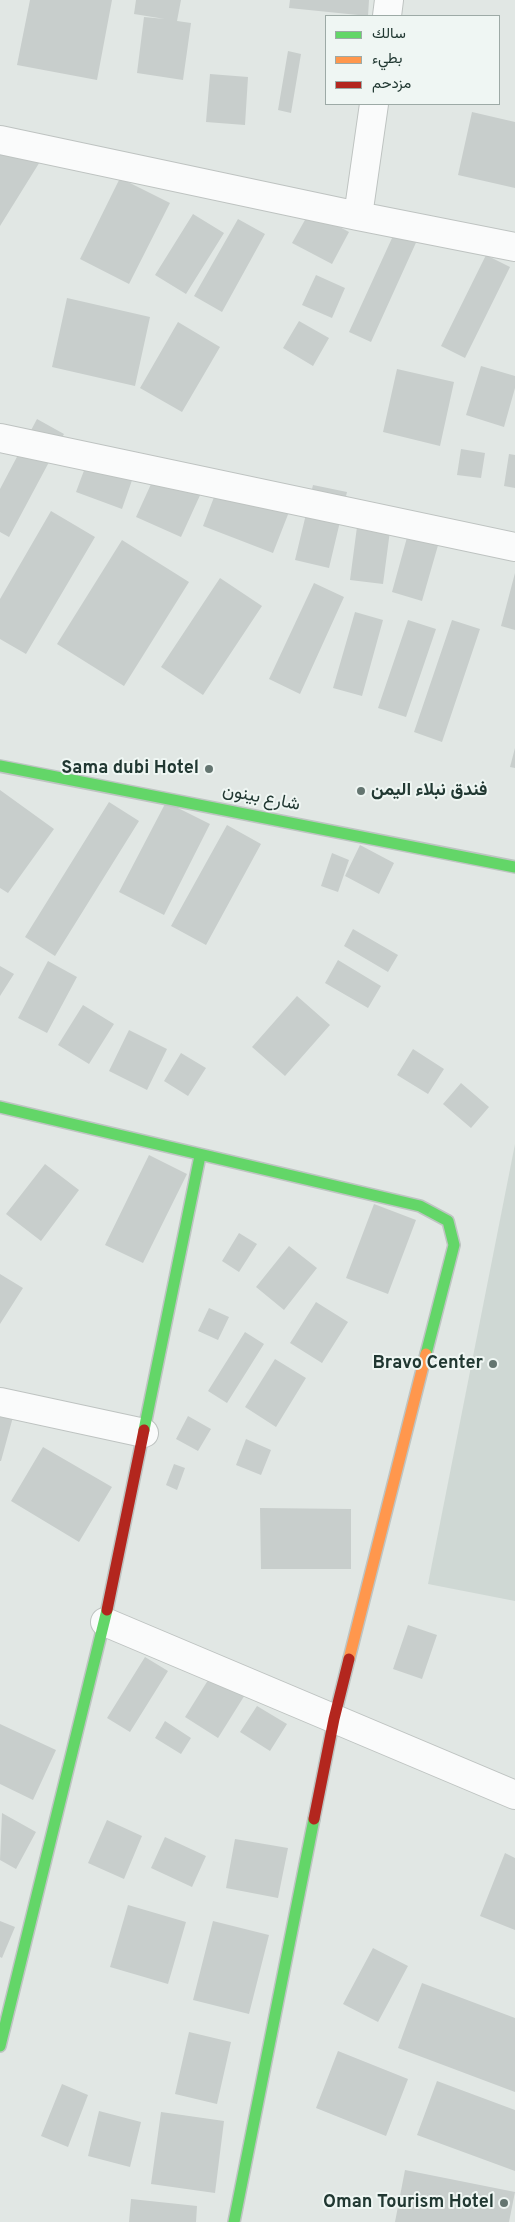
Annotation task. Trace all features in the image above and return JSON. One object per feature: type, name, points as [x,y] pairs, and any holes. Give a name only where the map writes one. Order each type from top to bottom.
[{"type":"street","points":[[387,15],[390,0]]},
{"type":"street","points":[[358,216],[374,105]]},
{"type":"street","points":[[0,140],[358,216],[515,247]]},
{"type":"street","points":[[0,438],[515,547]]},
{"type":"street","name":"شارع بينون","points":[[0,766],[515,867]]},
{"type":"street","points":[[0,1107],[200,1156],[420,1206],[448,1221],[454,1245],[334,1719],[234,2222]]},
{"type":"street","points":[[0,2046],[105,1622],[200,1156]]},
{"type":"street","points":[[0,1402],[144,1433]]},
{"type":"street","points":[[105,1622],[515,1796]]},
{"type":"shaded area","name":"Bravo Center","points":[[515,1144],[515,1601],[428,1584]]},
{"type":"building","points":[[30,0],[112,0],[97,80],[17,65]]},
{"type":"building","points":[[136,0],[181,0],[177,21],[191,23],[183,80],[137,73],[144,17],[165,19],[134,14]]},
{"type":"building","points":[[290,0],[369,0],[368,15],[289,8]]},
{"type":"building","points":[[288,51],[301,54],[291,113],[278,110]]},
{"type":"building","points":[[210,74],[248,77],[245,125],[206,122]]},
{"type":"building","points":[[472,112],[515,122],[515,188],[458,175]]},
{"type":"building","points":[[0,142],[41,160],[0,226]]},
{"type":"building","points":[[120,178],[170,203],[129,284],[80,259]]},
{"type":"building","points":[[310,211],[349,232],[332,264],[292,243]]},
{"type":"building","points":[[193,214],[224,233],[186,294],[155,275]]},
{"type":"building","points":[[238,219],[265,234],[222,312],[194,296]]},
{"type":"building","points":[[398,225],[419,236],[371,342],[349,332]]},
{"type":"building","points":[[486,255],[510,267],[465,358],[441,346]]},
{"type":"building","points":[[316,275],[345,288],[332,318],[302,305]]},
{"type":"building","points":[[67,298],[150,317],[135,386],[52,367]]},
{"type":"building","points":[[299,321],[329,338],[313,366],[283,348]]},
{"type":"building","points":[[178,322],[220,347],[182,412],[140,388]]},
{"type":"building","points":[[481,366],[515,376],[515,388],[504,427],[466,415]]},
{"type":"building","points":[[397,369],[454,382],[440,446],[383,432]]},
{"type":"building","points":[[37,419],[64,434],[9,537],[0,532],[0,489]]},
{"type":"building","points":[[92,449],[137,466],[122,509],[76,492]]},
{"type":"building","points":[[461,449],[485,453],[481,478],[457,475]]},
{"type":"building","points":[[509,454],[515,455],[515,488],[504,486]]},
{"type":"building","points":[[162,460],[207,480],[181,537],[136,517]]},
{"type":"building","points":[[224,471],[294,499],[273,553],[203,526]]},
{"type":"building","points":[[313,485],[347,492],[329,568],[295,560]]},
{"type":"building","points":[[360,504],[393,508],[383,584],[350,580]]},
{"type":"building","points":[[51,511],[95,537],[26,654],[0,639],[0,599]]},
{"type":"building","points":[[414,512],[445,521],[422,601],[392,592]]},
{"type":"building","points":[[122,540],[189,582],[124,686],[57,644]]},
{"type":"building","points":[[515,573],[515,630],[501,626]]},
{"type":"building","points":[[220,578],[262,606],[203,695],[161,667]]},
{"type":"building","points":[[314,583],[344,597],[300,694],[269,679]]},
{"type":"building","points":[[355,612],[383,620],[362,696],[333,688]]},
{"type":"building","points":[[408,620],[436,629],[406,717],[378,708]]},
{"type":"building","points":[[452,620],[480,629],[442,742],[414,732]]},
{"type":"building","points":[[515,748],[515,768],[510,767]]},
{"type":"building","points":[[0,790],[54,829],[8,893],[0,888]]},
{"type":"building","points":[[109,802],[139,821],[55,956],[25,937]]},
{"type":"building","points":[[166,802],[210,824],[164,915],[119,892]]},
{"type":"building","points":[[227,825],[261,844],[206,945],[171,926]]},
{"type":"building","points":[[360,845],[394,863],[379,894],[345,876]]},
{"type":"building","points":[[332,853],[349,860],[338,892],[321,886]]},
{"type":"building","points":[[353,929],[398,955],[388,972],[344,946]]},
{"type":"building","points":[[338,960],[381,986],[368,1008],[325,983]]},
{"type":"building","points":[[48,961],[77,977],[47,1033],[18,1018]]},
{"type":"building","points":[[0,966],[14,974],[0,996]]},
{"type":"building","points":[[297,996],[330,1025],[285,1076],[252,1047]]},
{"type":"building","points":[[83,1005],[114,1024],[89,1064],[58,1045]]},
{"type":"building","points":[[129,1030],[167,1049],[147,1090],[109,1071]]},
{"type":"building","points":[[413,1049],[444,1069],[428,1094],[397,1075]]},
{"type":"building","points":[[181,1053],[206,1068],[188,1096],[164,1081]]},
{"type":"building","points":[[461,1083],[489,1107],[471,1128],[443,1104]]},
{"type":"building","points":[[149,1155],[187,1174],[143,1263],[105,1245]]},
{"type":"building","points":[[45,1164],[79,1190],[41,1241],[6,1214]]},
{"type":"building","points":[[374,1204],[416,1220],[388,1294],[346,1278]]},
{"type":"building","points":[[239,1233],[257,1244],[239,1272],[222,1261]]},
{"type":"building","points":[[289,1246],[317,1268],[284,1310],[256,1287]]},
{"type":"building","points":[[0,1274],[23,1288],[0,1324]]},
{"type":"building","points":[[316,1302],[348,1322],[322,1363],[290,1343]]},
{"type":"building","points":[[209,1308],[229,1317],[218,1340],[198,1331]]},
{"type":"building","points":[[245,1332],[264,1344],[227,1403],[208,1391]]},
{"type":"building","points":[[275,1359],[306,1378],[276,1427],[245,1407]]},
{"type":"building","points":[[0,1402],[16,1406],[1,1461],[0,1461]]},
{"type":"building","points":[[188,1416],[211,1429],[198,1451],[176,1439]]},
{"type":"building","points":[[246,1439],[271,1450],[261,1475],[236,1465]]},
{"type":"building","points":[[43,1447],[112,1487],[79,1542],[11,1501]]},
{"type":"building","points":[[174,1464],[185,1468],[177,1490],[166,1485]]},
{"type":"building","points":[[260,1508],[351,1509],[351,1569],[261,1569]]},
{"type":"building","points":[[408,1625],[437,1635],[422,1679],[393,1669]]},
{"type":"building","points":[[145,1657],[168,1671],[130,1732],[107,1718]]},
{"type":"building","points":[[215,1669],[248,1690],[218,1738],[185,1717]]},
{"type":"building","points":[[257,1706],[287,1724],[270,1751],[240,1732]]},
{"type":"building","points":[[165,1721],[191,1738],[181,1754],[155,1738]]},
{"type":"building","points":[[0,1724],[56,1750],[33,1800],[0,1784]]},
{"type":"building","points":[[2,1813],[36,1832],[16,1869],[0,1860]]},
{"type":"building","points":[[107,1820],[142,1836],[124,1879],[88,1863]]},
{"type":"building","points":[[165,1837],[206,1856],[192,1887],[151,1868]]},
{"type":"building","points":[[235,1839],[288,1848],[278,1898],[226,1888]]},
{"type":"building","points":[[505,1853],[515,1858],[515,1930],[480,1916]]},
{"type":"building","points":[[128,1905],[186,1922],[168,1984],[110,1967]]},
{"type":"building","points":[[0,1921],[15,1927],[2,1958],[0,1957]]},
{"type":"building","points":[[213,1921],[269,1935],[249,2014],[193,2000]]},
{"type":"building","points":[[373,1948],[408,1966],[378,2022],[343,2004]]},
{"type":"building","points":[[422,1983],[515,2018],[515,2092],[398,2048]]},
{"type":"building","points":[[189,2032],[231,2042],[217,2104],[175,2094]]},
{"type":"building","points":[[338,2051],[408,2079],[386,2136],[316,2108]]},
{"type":"building","points":[[437,2081],[515,2110],[515,2171],[417,2135]]},
{"type":"building","points":[[62,2084],[88,2095],[68,2147],[41,2136]]},
{"type":"building","points":[[99,2111],[141,2122],[130,2167],[88,2156]]},
{"type":"building","points":[[161,2112],[224,2121],[215,2193],[151,2184]]},
{"type":"building","points":[[405,2170],[515,2192],[509,2222],[395,2222]]},
{"type":"building","points":[[131,2199],[197,2206],[196,2222],[129,2222]]},
{"type":"traffic: fast","points":[[0,766],[515,867]]},
{"type":"traffic: fast","points":[[0,1107],[420,1206],[448,1221],[454,1245],[426,1354]]},
{"type":"traffic: fast","points":[[144,1430],[200,1156]]},
{"type":"traffic: fast","points":[[0,2046],[107,1610]]},
{"type":"traffic: fast","points":[[234,2222],[314,1819]]},
{"type":"traffic: slow","points":[[349,1659],[426,1354]]},
{"type":"traffic: jam","points":[[107,1610],[144,1430]]},
{"type":"traffic: jam","points":[[314,1819],[334,1719],[349,1659]]},
{"type":"place","name":"Sama dubi Hotel","points":[[209,769]]},
{"type":"place","name":"فندق نبلاء اليمن","points":[[361,791]]},
{"type":"place","name":"Bravo Center","points":[[493,1364]]},
{"type":"place","name":"Oman Tourism Hotel","points":[[504,2203]]}]
